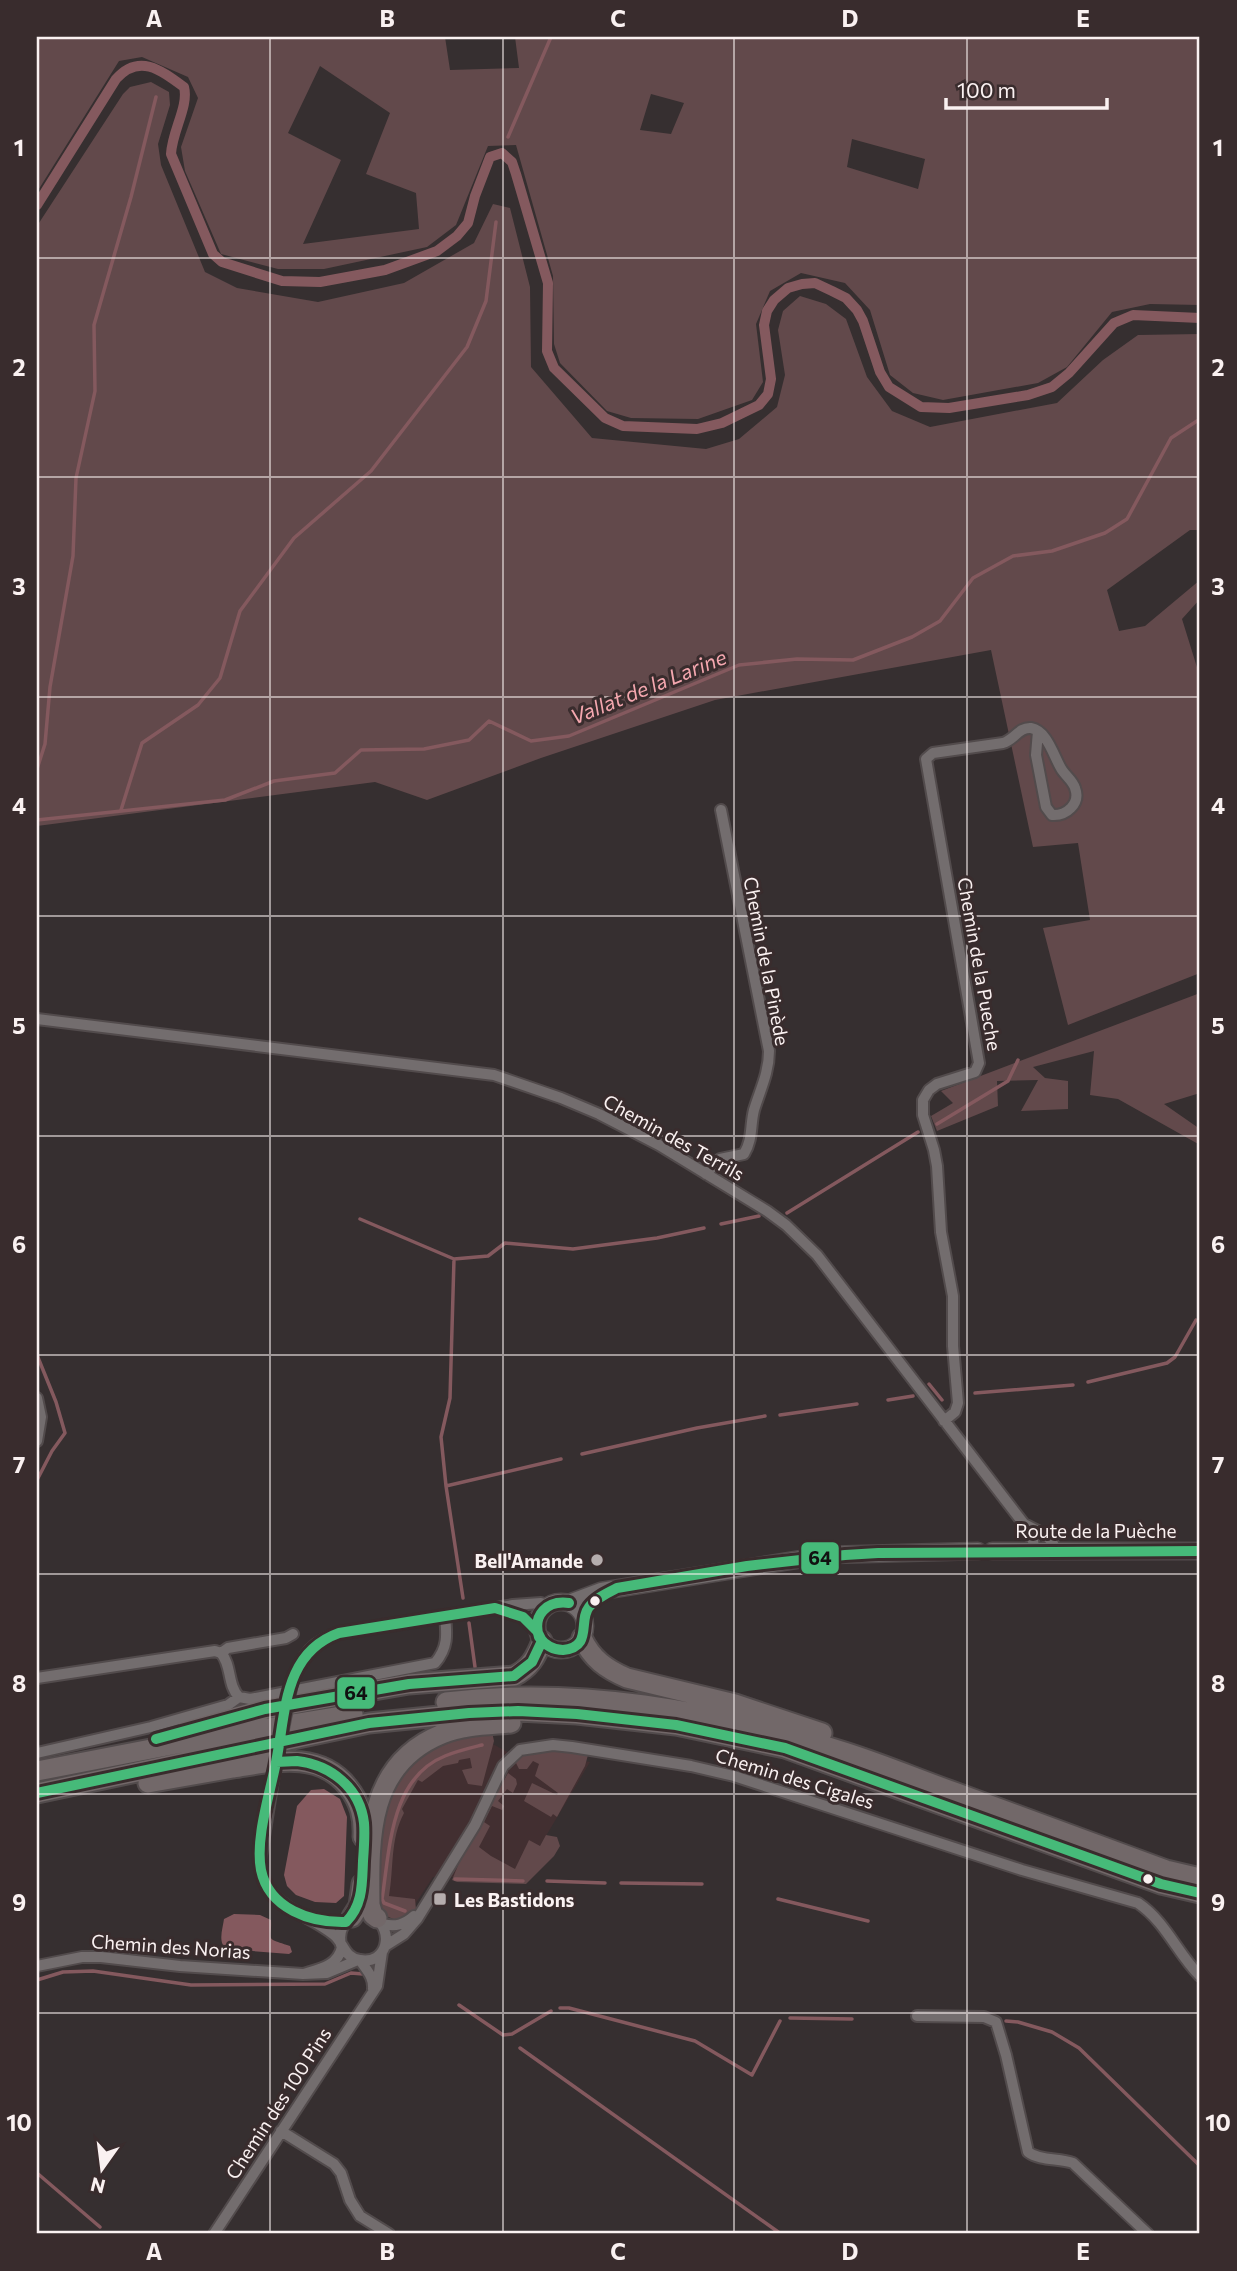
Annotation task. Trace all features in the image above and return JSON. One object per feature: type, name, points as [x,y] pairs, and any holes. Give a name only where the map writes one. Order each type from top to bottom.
[{"type":"highway","points":[[584,1629],[597,1661],[611,1671],[627,1678],[735,1704],[790,1721],[865,1751],[959,1794]]},
{"type":"highway","points":[[37,1771],[265,1709],[409,1684],[514,1676],[529,1667],[538,1653],[540,1636]]},
{"type":"highway","points":[[37,1771],[213,1737],[366,1712],[491,1697],[609,1700],[728,1719],[838,1750],[1167,1870],[1200,1878]]},
{"type":"highway","points":[[37,1793],[369,1723],[469,1713],[518,1711],[577,1714],[676,1726],[785,1748],[1161,1884],[1200,1893]]},
{"type":"highway","points":[[380,1921],[373,1915],[370,1905],[377,1803],[398,1764],[418,1746],[443,1733],[493,1725],[559,1723],[631,1728],[785,1748]]},
{"type":"highway","points":[[37,1802],[257,1764],[290,1760],[318,1764],[329,1769],[345,1783],[354,1794],[363,1819],[361,1897],[359,1906],[349,1919]]},
{"type":"main road","name":"Route de la Puèche","points":[[569,1603],[617,1588],[827,1555],[985,1551],[1200,1551]]},
{"type":"main road","name":"Route de la Puèche","points":[[584,1629],[586,1613],[593,1603],[617,1588]]},
{"type":"main road","points":[[569,1603],[578,1608],[584,1629],[572,1648],[553,1649],[540,1636],[537,1620],[547,1606],[569,1603]]},
{"type":"street","name":"Chemin de la Pueche","points":[[944,1421],[954,1412],[959,1394],[953,1346],[953,1296],[941,1232],[937,1166],[923,1115],[923,1100],[937,1084],[975,1072],[979,1063],[955,932],[944,850],[926,759],[933,753],[1003,743],[1011,740],[1021,730],[1030,728],[1038,731]]},
{"type":"street","points":[[1038,731],[1045,737],[1062,770],[1075,786],[1074,802],[1070,811],[1065,814],[1052,815],[1046,807],[1036,755],[1038,731]]},
{"type":"street","name":"Chemin de la Pinède","points":[[706,1174],[720,1159],[744,1154],[750,1145],[753,1115],[769,1061],[721,810]]},
{"type":"street","name":"Chemin des Terrils","points":[[37,1019],[494,1075],[557,1096],[659,1145],[767,1211],[817,1255],[1024,1524],[1035,1551]]},
{"type":"street","points":[[37,1398],[41,1417],[37,1441]]},
{"type":"street","name":"Chemin des Terrils","points":[[1024,1524],[1050,1538],[1055,1544],[1056,1552]]},
{"type":"street","points":[[372,1992],[373,1982],[359,1960],[346,1953],[334,1934],[281,1904],[261,1872],[261,1844],[293,1678],[315,1643],[339,1633],[531,1603],[547,1606]]},
{"type":"street","points":[[495,1608],[523,1617],[540,1636]]},
{"type":"street","points":[[37,1754],[151,1727],[228,1705],[239,1698],[250,1699],[435,1663],[447,1644],[445,1616]]},
{"type":"street","points":[[221,1653],[228,1648],[286,1638],[293,1634]]},
{"type":"street","points":[[37,1678],[215,1651],[225,1658],[233,1689],[239,1698]]},
{"type":"street","name":"Chemin des Cigales","points":[[383,1949],[404,1934],[423,1907],[475,1825],[506,1761],[520,1750],[553,1745],[691,1766],[734,1776],[1022,1870],[1138,1903],[1152,1912],[1200,1976]]},
{"type":"street","name":"Chemin des Cigales","points":[[380,1921],[392,1926],[403,1924],[423,1907]]},
{"type":"street","points":[[308,1919],[331,1923],[365,1914],[380,1921],[386,1931],[383,1949],[372,1959],[359,1960]]},
{"type":"street","points":[[342,1946],[340,1933],[349,1919]]},
{"type":"street","name":"Chemin des Norias","points":[[303,1974],[328,1966],[340,1955],[342,1946]]},
{"type":"street","name":"Chemin des 100 Pins","points":[[214,2234],[376,1986],[383,1949]]},
{"type":"street","name":"Chemin des Norias","points":[[37,1966],[82,1957],[102,1957],[180,1966],[303,1974],[327,1973],[359,1960]]},
{"type":"street","points":[[918,2015],[984,2017],[996,2022],[1028,2152],[1038,2157],[1073,2163],[1149,2234]]},
{"type":"street","points":[[281,2131],[334,2164],[341,2173],[349,2200],[360,2216],[389,2234]]},
{"type":"shaded area","points":[[37,37],[445,37],[450,70],[519,68],[515,37],[1200,37],[1200,305],[1150,304],[1112,312],[1067,367],[1038,383],[943,400],[913,393],[890,375],[870,310],[845,283],[801,273],[770,291],[756,324],[763,382],[752,400],[698,419],[631,418],[607,411],[560,363],[554,344],[553,276],[516,145],[488,146],[456,225],[427,247],[324,269],[278,269],[221,254],[185,171],[181,147],[198,98],[188,77],[142,57],[119,61],[37,192]],"holes":[[[320,66],[390,113],[366,174],[416,193],[419,229],[303,244],[341,160],[288,133]],[[651,94],[684,103],[671,134],[640,130]],[[852,139],[925,159],[918,189],[847,167]]]},
{"type":"shaded area","points":[[151,82],[169,92],[170,105],[158,144],[161,165],[205,272],[237,288],[318,302],[404,283],[474,243],[493,204],[510,208],[530,287],[531,367],[592,438],[706,449],[739,439],[777,407],[785,375],[778,330],[783,311],[800,296],[826,304],[846,319],[867,377],[892,411],[930,427],[1057,403],[1103,360],[1138,335],[1200,334],[1200,530],[1190,530],[1107,590],[1119,631],[1145,626],[1200,580],[1200,599],[1182,619],[1200,677],[1200,973],[1068,1025],[1043,928],[1090,920],[1078,843],[1033,847],[991,650],[715,700],[541,758],[427,800],[375,782],[37,826],[37,226],[123,94],[130,87]]},
{"type":"shaded area","points":[[1200,993],[1200,1093],[1164,1104],[1200,1129],[1200,1145],[1118,1099],[1090,1095],[1094,1051],[1033,1067],[1045,1078],[1068,1081],[1068,1109],[1021,1111],[1038,1080],[997,1081],[998,1106],[937,1131],[931,1116],[953,1103],[941,1091]]},
{"type":"shaded area","points":[[492,1732],[494,1741],[482,1786],[468,1784],[462,1770],[472,1768],[470,1758],[443,1766],[422,1782],[418,1780],[402,1809],[404,1813],[396,1833],[389,1896],[415,1899],[416,1909],[408,1919],[396,1920],[381,1914],[374,1896],[382,1819],[397,1780],[415,1759],[445,1743]]},
{"type":"shaded area","name":"Les Bastidons","points":[[487,1741],[521,1759],[552,1755],[590,1762],[521,1878],[433,1877],[408,1915],[379,1905],[395,1794],[430,1755]]},
{"type":"shaded area","points":[[551,1749],[588,1755],[585,1766],[557,1817],[553,1814],[551,1817],[524,1801],[532,1783],[557,1795],[558,1793],[535,1776],[539,1764],[533,1761],[527,1769],[519,1769],[515,1761],[521,1754]]},
{"type":"shaded area","points":[[508,1773],[516,1779],[517,1784],[513,1793],[507,1789],[498,1801],[504,1806],[502,1810],[492,1806],[484,1822],[490,1826],[479,1847],[515,1869],[529,1840],[540,1846],[546,1835],[557,1837],[560,1846],[554,1856],[526,1884],[452,1880],[461,1858]]},
{"type":"shaded area","points":[[324,1789],[340,1799],[347,1817],[344,1896],[336,1903],[315,1902],[296,1895],[287,1886],[284,1875],[297,1806],[311,1790]]},
{"type":"shaded area","points":[[234,1914],[260,1915],[271,1920],[271,1938],[290,1946],[292,1952],[289,1954],[227,1949],[221,1939],[224,1919]]},
{"type":"waterway","points":[[508,137],[551,37]]},
{"type":"waterway","points":[[37,205],[116,79],[133,67],[158,70],[184,87],[184,102],[171,154],[213,254],[222,262],[282,281],[320,282],[385,270],[437,251],[457,236],[468,223],[490,157],[502,153],[512,162],[548,283],[547,351],[554,368],[605,418],[623,426],[697,429],[722,423],[759,405],[768,394],[771,379],[764,325],[767,311],[774,300],[788,288],[802,284],[815,283],[846,298],[863,321],[880,372],[889,387],[921,407],[949,408],[1028,395],[1052,387],[1069,373],[1114,323],[1133,315],[1200,318]]},
{"type":"waterway","points":[[37,769],[45,744],[50,687],[73,556],[76,478],[95,391],[94,325],[131,197],[156,97]]},
{"type":"waterway","points":[[121,810],[142,743],[198,705],[220,678],[240,611],[294,538],[371,471],[467,347],[486,301],[496,222]]},
{"type":"waterway","name":"Vallat de la Larine","points":[[37,820],[225,800],[274,781],[335,773],[361,750],[424,749],[469,740],[489,721],[531,741],[569,736],[739,665],[797,659],[853,660],[912,637],[940,621],[973,578],[1013,556],[1052,551],[1105,533],[1127,519],[1171,438],[1200,419]]},
{"type":"waterway","points":[[937,1124],[1008,1081],[1018,1060]]},
{"type":"waterway","points":[[787,1213],[918,1132]]},
{"type":"waterway","points":[[721,1224],[759,1216]]},
{"type":"waterway","points":[[360,1219],[454,1259]]},
{"type":"waterway","points":[[446,1486],[441,1437],[450,1398],[454,1259],[488,1256],[505,1243],[573,1249],[657,1238],[704,1228]]},
{"type":"waterway","points":[[1088,1382],[1167,1363],[1175,1357],[1196,1320]]},
{"type":"waterway","name":"Vallat de la Larine","points":[[37,1355],[65,1433],[37,1480]]},
{"type":"waterway","points":[[929,1384],[942,1400]]},
{"type":"waterway","points":[[975,1393],[1073,1385]]},
{"type":"waterway","points":[[888,1400],[913,1396]]},
{"type":"waterway","points":[[780,1415],[857,1404]]},
{"type":"waterway","points":[[582,1454],[765,1416]]},
{"type":"waterway","points":[[463,1598],[446,1486],[561,1459]]},
{"type":"waterway","points":[[469,1623],[475,1667]]},
{"type":"waterway","points":[[405,1911],[384,1903],[382,1899],[391,1838],[403,1798],[413,1781],[427,1766],[450,1754],[482,1745]]},
{"type":"waterway","points":[[455,1879],[523,1881]]},
{"type":"waterway","points":[[547,1881],[605,1883]]},
{"type":"waterway","points":[[621,1883],[702,1884]]},
{"type":"waterway","points":[[778,1899],[868,1921]]},
{"type":"waterway","points":[[37,1980],[63,1972],[93,1971],[191,1985],[325,1984],[351,1973],[363,1974]]},
{"type":"waterway","points":[[459,2005],[503,2035],[512,2034],[551,2011]]},
{"type":"waterway","points":[[560,2008],[569,2008],[695,2041],[752,2075],[780,2021]]},
{"type":"waterway","points":[[790,2018],[852,2019]]},
{"type":"waterway","points":[[1006,2021],[1052,2032],[1079,2048],[1200,2166]]},
{"type":"waterway","points":[[520,2048],[781,2234]]},
{"type":"waterway","points":[[37,2173],[100,2227]]},
{"type":"transit line","name":"64","points":[[569,1603],[554,1604],[540,1616],[537,1629],[539,1637],[552,1648],[563,1650],[578,1644],[582,1639],[589,1607],[598,1598],[617,1588],[747,1566],[878,1553],[1200,1551]]},
{"type":"transit line","name":"64","points":[[276,1762],[290,1687],[297,1670],[307,1655],[321,1642],[339,1633],[495,1608],[523,1617],[537,1631],[542,1641]]},
{"type":"transit line","name":"64","points":[[156,1739],[265,1709],[409,1684],[514,1676],[532,1662],[542,1641]]},
{"type":"transit line","name":"64","points":[[37,1793],[369,1723],[469,1713],[518,1711],[577,1714],[676,1725],[785,1748],[1161,1884],[1200,1893]]},
{"type":"transit line","name":"64","points":[[297,1761],[321,1767],[342,1780],[357,1799],[361,1810],[364,1823],[362,1886],[356,1909],[346,1922],[319,1920],[293,1911],[273,1895],[261,1870],[260,1844],[276,1762],[297,1761]]},
{"type":"place","name":"Bell'Amande","points":[[597,1560]]},
{"type":"place","name":"Les Bastidons","points":[[440,1899]]}]
